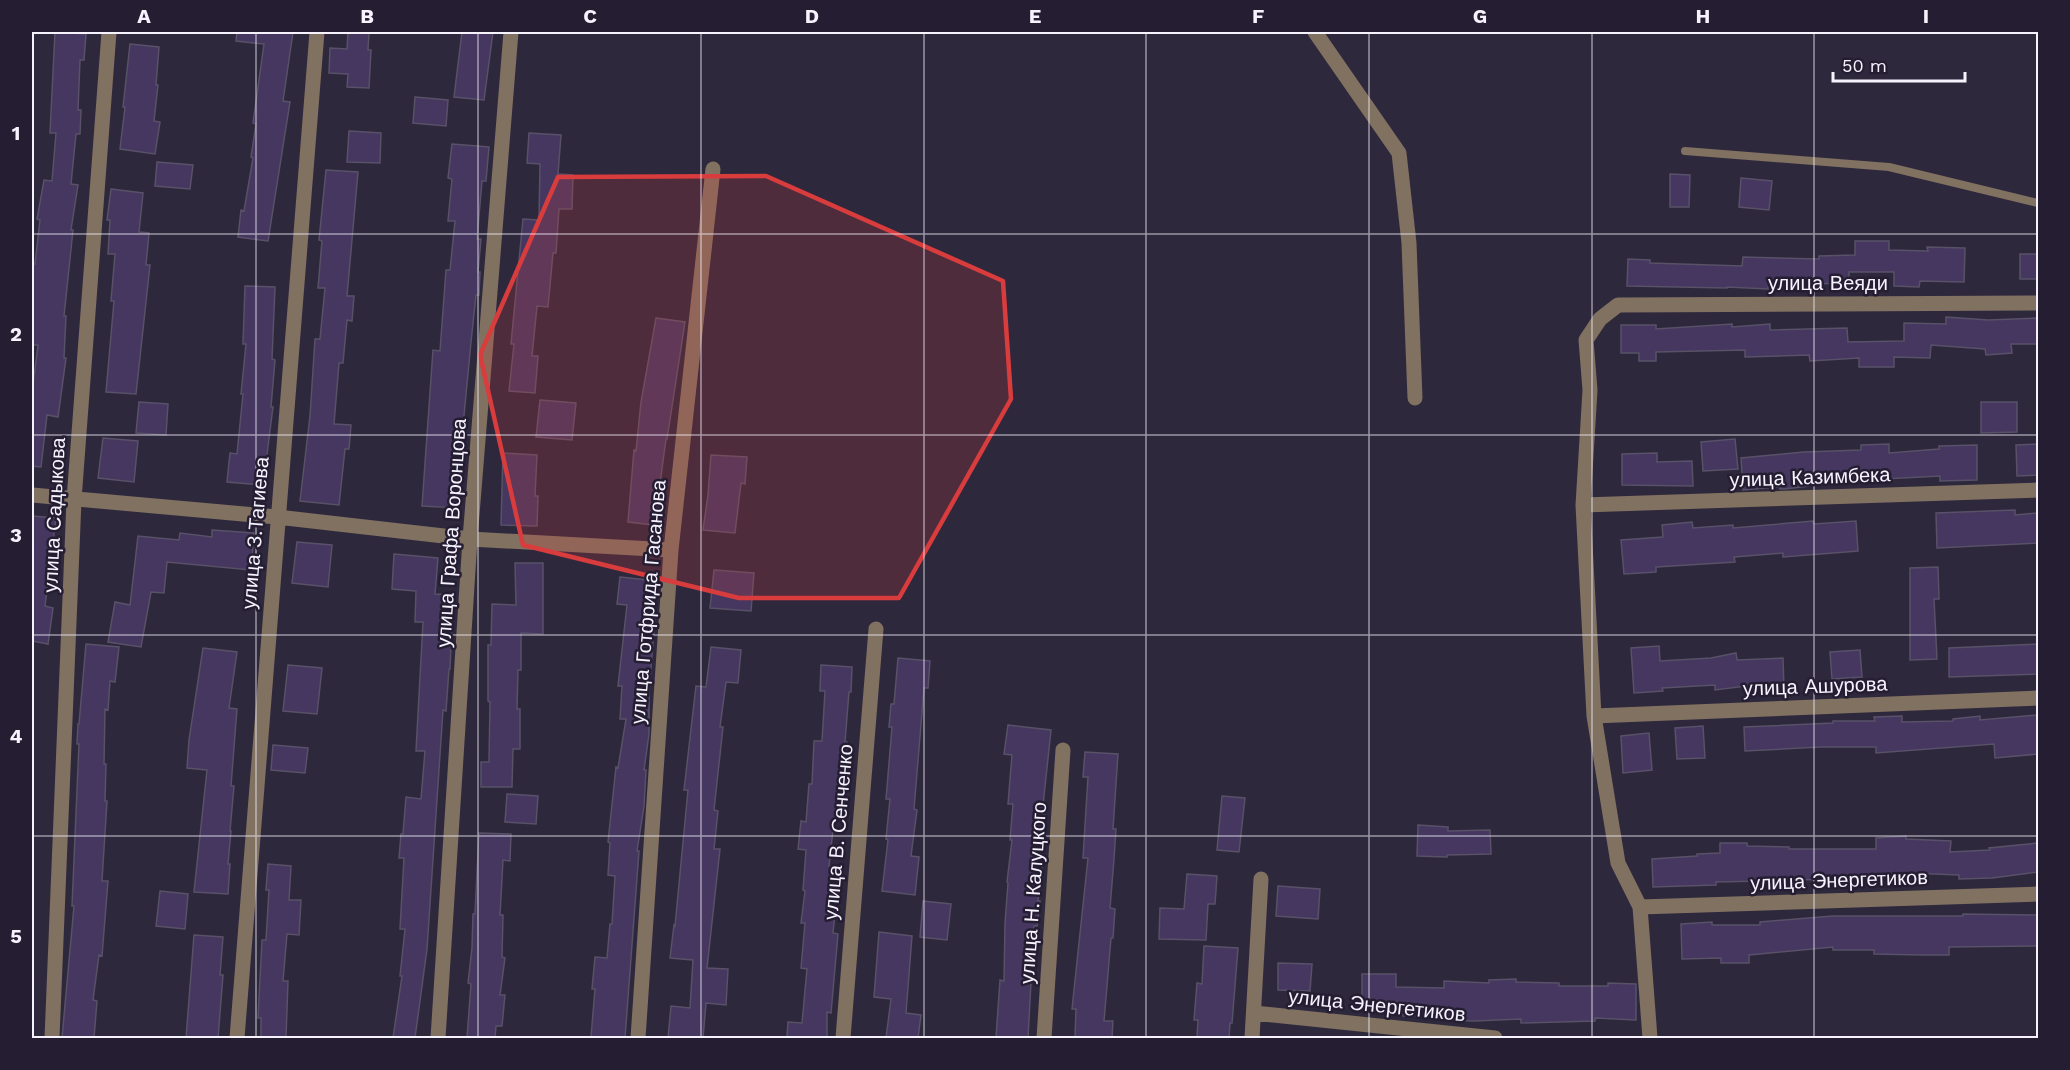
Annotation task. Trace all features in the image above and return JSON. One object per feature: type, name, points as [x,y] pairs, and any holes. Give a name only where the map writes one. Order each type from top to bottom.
[{"type":"street","name":"улица Садыкова","points":[[52,1038],[74,500],[109,32]]},
{"type":"street","name":"улица З.Тагиева","points":[[237,1038],[317,32]]},
{"type":"street","name":"улица Графа Воронцова","points":[[438,1038],[470,539],[511,32]]},
{"type":"street","points":[[1316,32],[1399,153],[1409,243],[1415,398]]},
{"type":"street","name":"улица Готфрида Гасанова","points":[[638,1038],[671,550],[713,169]]},
{"type":"street","name":"улица Веяди","points":[[1584,505],[1590,390],[1586,340],[1600,319],[1618,305],[2038,303]]},
{"type":"street","name":"улица Казимбека","points":[[1584,505],[2038,490]]},
{"type":"street","points":[[32,495],[277,517],[470,539],[671,550]]},
{"type":"street","points":[[1584,505],[1594,716],[1618,864],[1640,907],[1650,1038]]},
{"type":"street","name":"улица В. Сенченко","points":[[843,1038],[876,629]]},
{"type":"street","name":"улица Ашурова","points":[[1594,716],[2038,698]]},
{"type":"street","name":"улица Н. Калуцкого","points":[[1044,1038],[1063,750]]},
{"type":"street","points":[[1252,1038],[1261,879]]},
{"type":"street","name":"улица Энергетиков","points":[[1640,907],[2038,894]]},
{"type":"street","name":"улица Энергетиков","points":[[1254,1012],[1495,1038]]},
{"type":"lane","points":[[1685,151],[1889,167],[2038,203]]},
{"type":"highlighted area","points":[[766,176],[1003,281],[1011,399],[899,598],[739,598],[523,545],[480,355],[558,177]]},
{"type":"building","points":[[55,32],[86,34],[84,60],[80,60],[78,110],[81,110],[80,134],[76,134],[71,184],[78,185],[71,230],[73,230],[64,316],[66,316],[64,358],[66,358],[58,417],[47,415],[41,467],[32,466],[32,393],[38,345],[32,345],[32,263],[35,264],[40,220],[37,219],[44,180],[52,181],[56,133],[50,133]]},
{"type":"building","points":[[237,32],[293,32],[283,101],[290,102],[268,241],[238,237],[241,210],[244,211],[253,158],[251,157],[256,124],[253,123],[264,44],[236,41]]},
{"type":"building","points":[[348,32],[369,32],[368,50],[371,50],[369,88],[347,87],[348,74],[329,73],[330,48],[347,49]]},
{"type":"building","points":[[462,32],[493,32],[484,100],[454,97]]},
{"type":"building","points":[[130,44],[159,47],[154,121],[160,122],[155,154],[120,149]]},
{"type":"building","points":[[415,97],[448,100],[446,126],[413,123]]},
{"type":"building","points":[[349,131],[381,133],[380,163],[347,162]]},
{"type":"building","points":[[529,133],[561,135],[558,174],[573,175],[572,209],[559,209],[556,253],[553,253],[548,307],[537,306],[532,356],[538,356],[535,393],[509,391],[514,344],[511,344],[523,219],[539,220],[540,164],[527,163]]},
{"type":"building","points":[[452,144],[489,147],[486,181],[482,181],[477,239],[481,239],[478,272],[480,272],[479,295],[476,295],[463,426],[465,426],[459,508],[422,506],[433,350],[440,351],[446,270],[450,270],[455,221],[448,221],[452,179],[448,178]]},
{"type":"building","points":[[157,162],[193,165],[190,189],[155,186]]},
{"type":"building","points":[[326,170],[358,172],[347,296],[354,296],[352,321],[347,320],[343,363],[339,363],[334,424],[351,425],[349,449],[345,449],[339,505],[300,501],[310,416],[315,339],[320,339],[325,288],[318,288],[322,241],[319,240]]},
{"type":"building","points":[[1670,174],[1690,175],[1689,207],[1670,207]]},
{"type":"building","points":[[1741,178],[1772,181],[1769,210],[1739,207]]},
{"type":"building","points":[[111,189],[143,193],[139,232],[149,233],[146,265],[150,265],[136,394],[106,392],[114,301],[111,301],[115,254],[108,254],[110,220],[107,220]]},
{"type":"building","points":[[1855,241],[1889,241],[1889,250],[1928,251],[1927,247],[1965,248],[1964,282],[1920,281],[1919,287],[1894,286],[1894,272],[1849,272],[1849,283],[1808,284],[1808,287],[1768,287],[1768,289],[1627,286],[1628,259],[1650,260],[1650,263],[1742,266],[1743,257],[1819,259],[1819,256],[1855,255]]},
{"type":"building","points":[[2020,254],[2038,254],[2038,279],[2020,279]]},
{"type":"building","points":[[245,286],[275,287],[272,359],[275,360],[271,407],[273,407],[263,485],[227,482],[230,453],[237,454],[243,394],[241,394],[246,344],[243,344]]},
{"type":"building","points":[[1946,317],[1988,320],[2038,318],[2038,344],[2011,344],[2012,353],[1986,355],[1985,349],[1931,345],[1930,358],[1894,357],[1894,367],[1859,367],[1859,358],[1810,361],[1809,355],[1745,357],[1745,350],[1656,352],[1656,361],[1639,361],[1639,353],[1621,353],[1621,325],[1656,325],[1656,329],[1732,324],[1732,327],[1770,324],[1770,330],[1847,328],[1848,342],[1904,341],[1904,323],[1946,324]]},
{"type":"building","points":[[656,318],[685,322],[659,491],[665,492],[661,526],[628,522],[634,450],[636,451],[641,402]]},
{"type":"building","points":[[540,400],[576,403],[572,440],[536,437]]},
{"type":"building","points":[[139,402],[168,404],[166,435],[136,433]]},
{"type":"building","points":[[1981,402],[2017,402],[2017,432],[1981,433]]},
{"type":"building","points":[[103,438],[138,441],[134,482],[98,478]]},
{"type":"building","points":[[1735,439],[1738,469],[1703,471],[1701,442]]},
{"type":"building","points":[[1889,444],[1889,453],[1939,449],[1939,446],[1977,445],[1977,480],[1940,481],[1940,476],[1808,483],[1808,486],[1785,489],[1779,487],[1743,490],[1741,458],[1861,450],[1861,445]]},
{"type":"building","points":[[2038,444],[2038,475],[2017,476],[2016,445]]},
{"type":"building","points":[[503,453],[537,455],[535,496],[538,496],[537,526],[501,525]]},
{"type":"building","points":[[1657,453],[1657,462],[1692,461],[1693,486],[1622,485],[1622,454]]},
{"type":"building","points":[[711,455],[747,457],[745,484],[741,483],[735,533],[703,530]]},
{"type":"building","points":[[2015,510],[2015,515],[2038,513],[2038,543],[1937,548],[1936,513]]},
{"type":"building","points":[[32,516],[56,518],[45,606],[53,608],[48,644],[32,641]]},
{"type":"building","points":[[1813,521],[1814,524],[1856,521],[1858,551],[1783,557],[1783,553],[1734,557],[1735,562],[1656,567],[1656,572],[1624,574],[1621,540],[1663,537],[1662,525],[1692,522],[1693,528],[1733,525],[1733,528]]},
{"type":"building","points":[[212,530],[254,533],[251,570],[167,562],[164,593],[151,592],[141,647],[108,642],[115,602],[130,605],[138,536],[179,540],[180,533],[212,537]]},
{"type":"building","points":[[297,542],[332,545],[328,587],[292,583]]},
{"type":"building","points":[[394,554],[438,558],[435,594],[453,595],[450,669],[446,711],[443,710],[427,949],[415,1038],[393,1038],[402,976],[400,976],[405,929],[400,929],[404,858],[399,858],[401,834],[403,834],[406,797],[421,799],[425,751],[416,751],[423,622],[415,622],[416,591],[392,589]]},
{"type":"building","points":[[515,563],[543,563],[543,634],[521,633],[521,670],[518,670],[517,709],[520,709],[520,749],[513,749],[512,787],[481,787],[481,762],[489,762],[488,645],[491,645],[492,604],[516,605]]},
{"type":"building","points":[[1938,567],[1939,599],[1934,599],[1937,659],[1910,660],[1910,568]]},
{"type":"building","points":[[714,570],[754,573],[751,611],[710,608]]},
{"type":"building","points":[[620,577],[657,581],[649,693],[649,734],[644,770],[646,770],[644,806],[637,851],[639,851],[625,1038],[614,1038],[591,1037],[595,957],[607,958],[610,924],[612,924],[615,876],[608,875],[610,843],[608,842],[616,767],[618,768],[626,719],[620,719],[622,686],[618,686],[627,605],[617,604]]},
{"type":"building","points":[[86,644],[119,647],[115,682],[110,681],[108,710],[105,709],[104,764],[106,764],[105,801],[107,801],[102,881],[108,881],[102,956],[99,955],[93,1000],[97,1001],[94,1038],[62,1038],[74,906],[72,906],[79,744],[77,744]]},
{"type":"building","points":[[2038,644],[2038,674],[1949,677],[1949,648]]},
{"type":"building","points":[[1659,646],[1660,661],[1711,658],[1736,653],[1737,660],[1783,658],[1784,689],[1746,690],[1746,686],[1715,690],[1715,685],[1662,688],[1663,691],[1634,693],[1631,648]]},
{"type":"building","points":[[711,647],[741,650],[738,683],[726,682],[720,727],[723,727],[714,810],[718,811],[714,849],[720,849],[707,968],[728,969],[726,1005],[706,1003],[703,1038],[668,1038],[671,1006],[690,1008],[693,960],[670,958],[688,790],[684,790],[696,686],[706,687]]},
{"type":"building","points":[[203,648],[237,652],[229,708],[237,709],[231,786],[234,786],[228,894],[194,892],[207,770],[187,768]]},
{"type":"building","points":[[1860,650],[1862,677],[1832,679],[1830,652]]},
{"type":"building","points":[[898,658],[930,661],[928,688],[924,688],[914,809],[917,810],[911,856],[919,857],[915,895],[882,891],[890,799],[886,799],[892,727],[889,727],[891,704],[894,704]]},
{"type":"building","points":[[288,665],[322,668],[317,714],[283,711]]},
{"type":"building","points":[[821,665],[852,667],[845,742],[847,742],[846,767],[844,767],[842,813],[835,812],[829,866],[840,867],[833,933],[838,934],[831,1013],[827,1012],[827,1038],[787,1038],[788,1022],[802,1023],[807,969],[801,968],[805,923],[801,923],[805,891],[803,890],[806,850],[798,849],[801,821],[806,822],[809,784],[812,784],[814,741],[822,741],[825,691],[820,691]]},
{"type":"building","points":[[2038,715],[2038,754],[1995,758],[1994,744],[1876,753],[1876,747],[1745,751],[1744,727],[1833,723],[1833,721],[1875,721],[1874,717],[1902,716],[1902,722],[1953,721],[1953,719],[1980,716],[1980,720]]},
{"type":"building","points":[[1008,725],[1051,730],[1042,815],[1045,815],[1040,862],[1043,862],[1037,926],[1034,926],[1028,1038],[996,1038],[1000,980],[1004,981],[1007,882],[1012,840],[1010,840],[1013,804],[1008,804],[1012,755],[1004,754]]},
{"type":"building","points":[[1703,726],[1705,758],[1677,759],[1675,728]]},
{"type":"building","points":[[1649,733],[1652,770],[1623,773],[1621,736]]},
{"type":"building","points":[[273,745],[308,748],[305,773],[271,770]]},
{"type":"building","points":[[1085,752],[1118,754],[1113,829],[1116,829],[1110,908],[1115,909],[1104,1021],[1113,1021],[1112,1038],[1075,1038],[1076,1009],[1072,1009],[1088,858],[1083,858],[1088,777],[1083,777]]},
{"type":"building","points":[[507,794],[538,796],[536,824],[505,822]]},
{"type":"building","points":[[1222,796],[1245,798],[1239,852],[1217,850]]},
{"type":"building","points":[[1418,825],[1448,827],[1448,831],[1490,830],[1491,854],[1447,855],[1447,857],[1417,856]]},
{"type":"building","points":[[479,833],[511,834],[510,861],[503,860],[500,915],[503,915],[502,957],[505,958],[500,995],[505,995],[502,1026],[496,1026],[495,1038],[467,1038],[471,984],[468,983],[473,914],[475,914]]},
{"type":"building","points":[[1906,836],[1906,839],[1951,841],[1950,852],[1990,850],[1989,848],[2038,843],[2038,872],[1992,878],[1959,879],[1959,875],[1908,873],[1909,878],[1788,880],[1787,885],[1761,884],[1761,881],[1653,887],[1652,859],[1720,853],[1720,843],[1747,843],[1747,846],[1789,847],[1789,849],[1876,849],[1876,838]]},
{"type":"building","points":[[268,864],[291,866],[289,900],[301,900],[299,935],[287,934],[283,981],[288,981],[286,1038],[261,1038],[261,1018],[258,1018],[262,940],[266,940]]},
{"type":"building","points":[[1187,874],[1217,876],[1215,904],[1208,904],[1206,940],[1159,939],[1160,908],[1184,909]]},
{"type":"building","points":[[1278,886],[1320,889],[1318,919],[1276,916]]},
{"type":"building","points":[[160,891],[188,894],[185,929],[156,926]]},
{"type":"building","points":[[923,901],[951,904],[947,940],[920,937]]},
{"type":"building","points":[[1963,914],[2038,915],[2038,946],[1949,947],[1949,955],[1874,954],[1874,950],[1833,950],[1833,947],[1749,955],[1749,963],[1721,963],[1721,958],[1682,959],[1681,924],[1712,922],[1712,925],[1760,925],[1760,922],[1833,916],[1963,916]]},
{"type":"building","points":[[879,932],[912,936],[906,1013],[921,1015],[918,1038],[886,1038],[891,999],[874,997]]},
{"type":"building","points":[[194,935],[223,937],[220,975],[223,975],[218,1038],[186,1038]]},
{"type":"building","points":[[1204,946],[1238,948],[1229,1038],[1197,1038],[1198,1020],[1194,1020],[1197,983],[1202,984]]},
{"type":"building","points":[[1278,963],[1312,964],[1310,991],[1278,990]]},
{"type":"building","points":[[1362,974],[1396,974],[1396,987],[1444,988],[1444,981],[1489,983],[1489,980],[1516,979],[1516,982],[1559,983],[1559,986],[1636,984],[1636,1020],[1595,1018],[1595,1021],[1521,1023],[1521,1019],[1474,1021],[1443,1020],[1443,1016],[1403,1016],[1403,1002],[1362,1001]]}]
